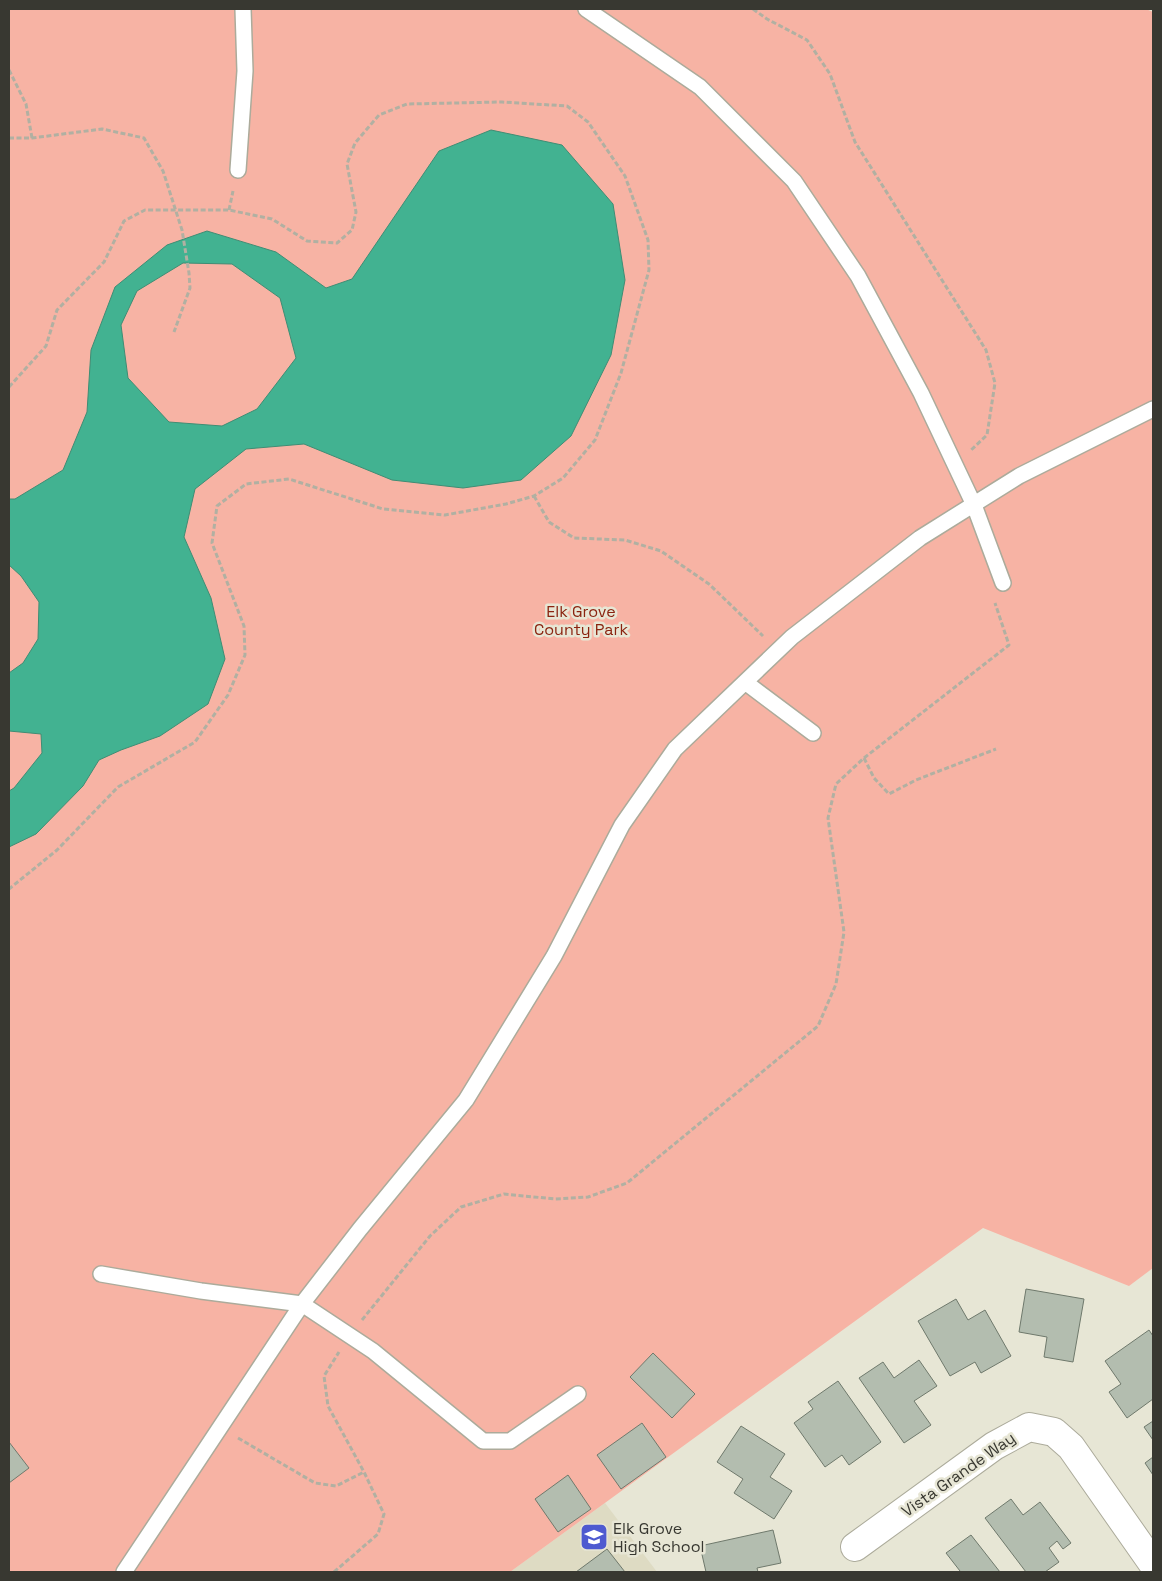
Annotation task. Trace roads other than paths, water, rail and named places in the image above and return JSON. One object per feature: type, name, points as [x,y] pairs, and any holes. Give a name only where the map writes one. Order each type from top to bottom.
[{"type":"street","name":"Vista Grande Way","points":[[855,1548],[994,1446],[1029,1427],[1054,1432],[1071,1447],[1153,1564]]},
{"type":"lane","points":[[238,170],[245,71],[243,9]]},
{"type":"lane","points":[[586,9],[700,86],[794,181],[858,276],[921,393],[974,505],[1003,583]]},
{"type":"lane","points":[[124,1572],[302,1304],[360,1229],[466,1100],[554,956],[622,825],[676,748],[792,637],[920,538],[1018,476],[1153,409]]},
{"type":"lane","points":[[745,682],[813,733]]},
{"type":"lane","points":[[101,1274],[201,1292],[302,1304],[372,1351],[483,1441],[510,1441],[578,1394]]},
{"type":"place","name":"Elk Grove High School","points":[[594,1537]]},
{"type":"park label","name":"Elk Grove County Park","points":[[581,620]]}]
